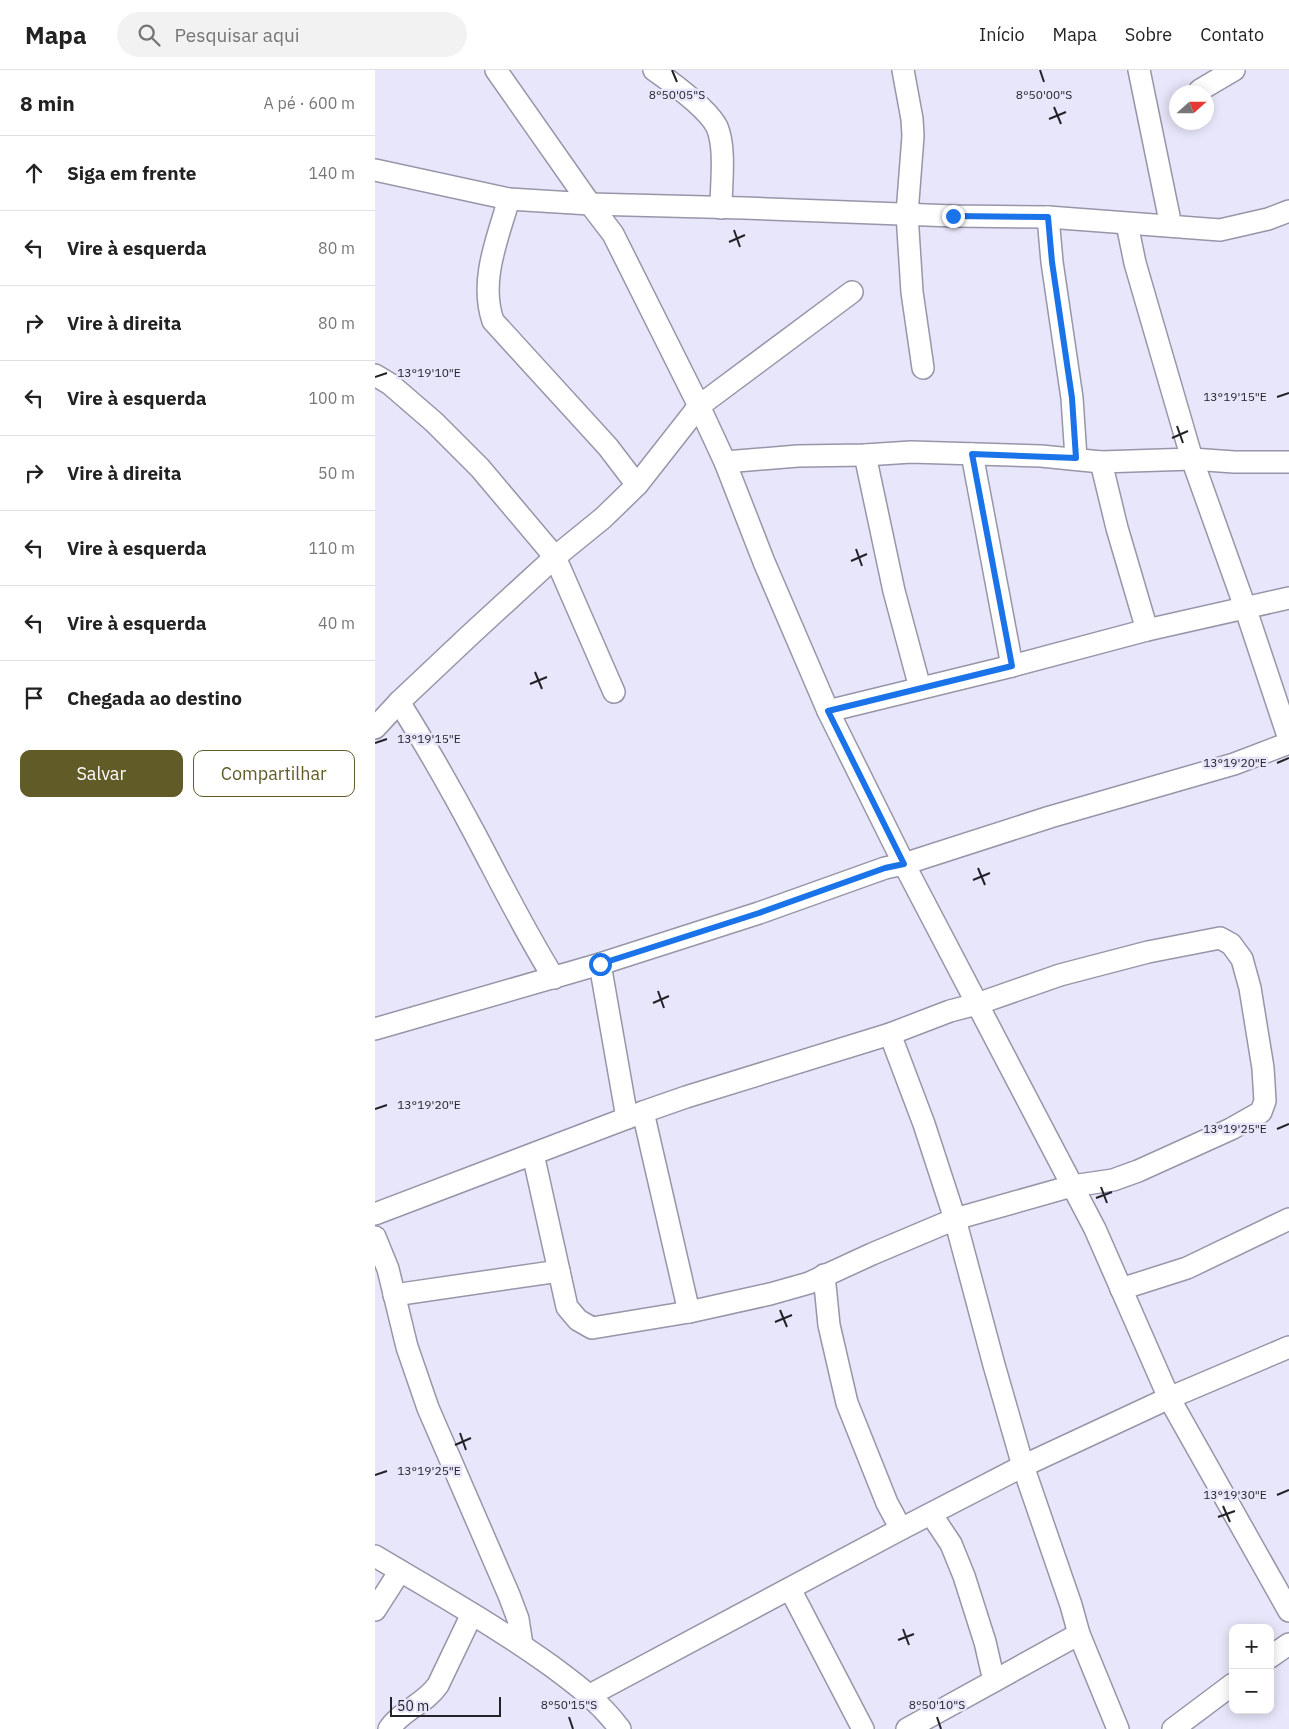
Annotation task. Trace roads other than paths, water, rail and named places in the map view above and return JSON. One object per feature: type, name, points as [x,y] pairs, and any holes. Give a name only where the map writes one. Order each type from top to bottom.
[{"type":"street","points":[[496,70],[613,234],[725,462],[764,562],[828,711],[904,864],[1095,1229],[1169,1398],[1289,1611]]},
{"type":"street","points":[[655,70],[680,89],[712,120],[717,128],[721,156],[721,208]]},
{"type":"street","points":[[903,70],[912,119],[913,136],[907,214],[911,292],[923,368]]},
{"type":"street","points":[[1139,70],[1171,226]]},
{"type":"street","points":[[1208,85],[1234,70]]},
{"type":"street","points":[[375,170],[509,199],[590,204],[953,216],[1048,217],[1220,230],[1268,219],[1289,211]]},
{"type":"street","points":[[509,199],[494,252],[488,291],[489,310],[493,321],[608,447],[637,485]]},
{"type":"street","points":[[1048,217],[1052,262],[1072,398],[1076,458]]},
{"type":"street","points":[[375,1029],[600,964],[759,913],[885,868],[904,864],[1050,816],[1234,764],[1289,741],[1245,607],[1192,459],[1140,279],[1127,224]]},
{"type":"street","points":[[375,728],[399,702],[555,557],[603,518],[637,485],[699,406],[852,292]]},
{"type":"street","points":[[375,375],[390,384],[434,422],[480,468],[555,557],[614,692]]},
{"type":"street","points":[[725,462],[798,456],[911,452],[1076,458],[1101,462],[1192,459],[1234,462],[1289,462]]},
{"type":"street","points":[[972,454],[1012,666]]},
{"type":"street","points":[[865,455],[894,591],[920,688]]},
{"type":"street","points":[[1101,462],[1117,528],[1147,630]]},
{"type":"street","points":[[828,711],[1012,666],[1147,630],[1289,598]]},
{"type":"street","points":[[399,702],[433,758],[518,916],[554,978]]},
{"type":"street","points":[[375,1214],[635,1115],[686,1097],[890,1034],[950,1011],[977,1004],[1060,975],[1148,952],[1220,938],[1231,944],[1242,959],[1250,988],[1263,1068],[1265,1101],[1261,1112],[1138,1171],[1113,1180],[1072,1186],[955,1219],[823,1275],[809,1283],[770,1294],[689,1312],[592,1328],[577,1320],[567,1307],[533,1154]]},
{"type":"street","points":[[600,964],[635,1115],[689,1312]]},
{"type":"street","points":[[890,1034],[924,1124],[955,1219],[1023,1466],[1071,1605],[1079,1634],[1118,1729]]},
{"type":"street","points":[[1121,1289],[1187,1268],[1289,1219]]},
{"type":"street","points":[[375,1238],[388,1269],[407,1347],[428,1408],[509,1595],[518,1619],[522,1645]]},
{"type":"street","points":[[394,1295],[559,1271]]},
{"type":"street","points":[[823,1275],[829,1325],[847,1403],[887,1503],[901,1529]]},
{"type":"street","points":[[590,1695],[1023,1466],[1169,1398],[1289,1347]]},
{"type":"street","points":[[931,1514],[951,1544],[961,1568],[985,1642],[994,1680]]},
{"type":"street","points":[[375,1556],[522,1645],[590,1695],[609,1724]]},
{"type":"street","points":[[375,1610],[400,1571]]},
{"type":"street","points":[[790,1589],[863,1729]]},
{"type":"street","points":[[389,1729],[395,1720],[432,1694],[472,1614]]},
{"type":"street","points":[[907,1729],[1079,1634]]},
{"type":"street","points":[[1274,1654],[1289,1644]]},
{"type":"street","points":[[1173,1729],[1229,1687]]}]
